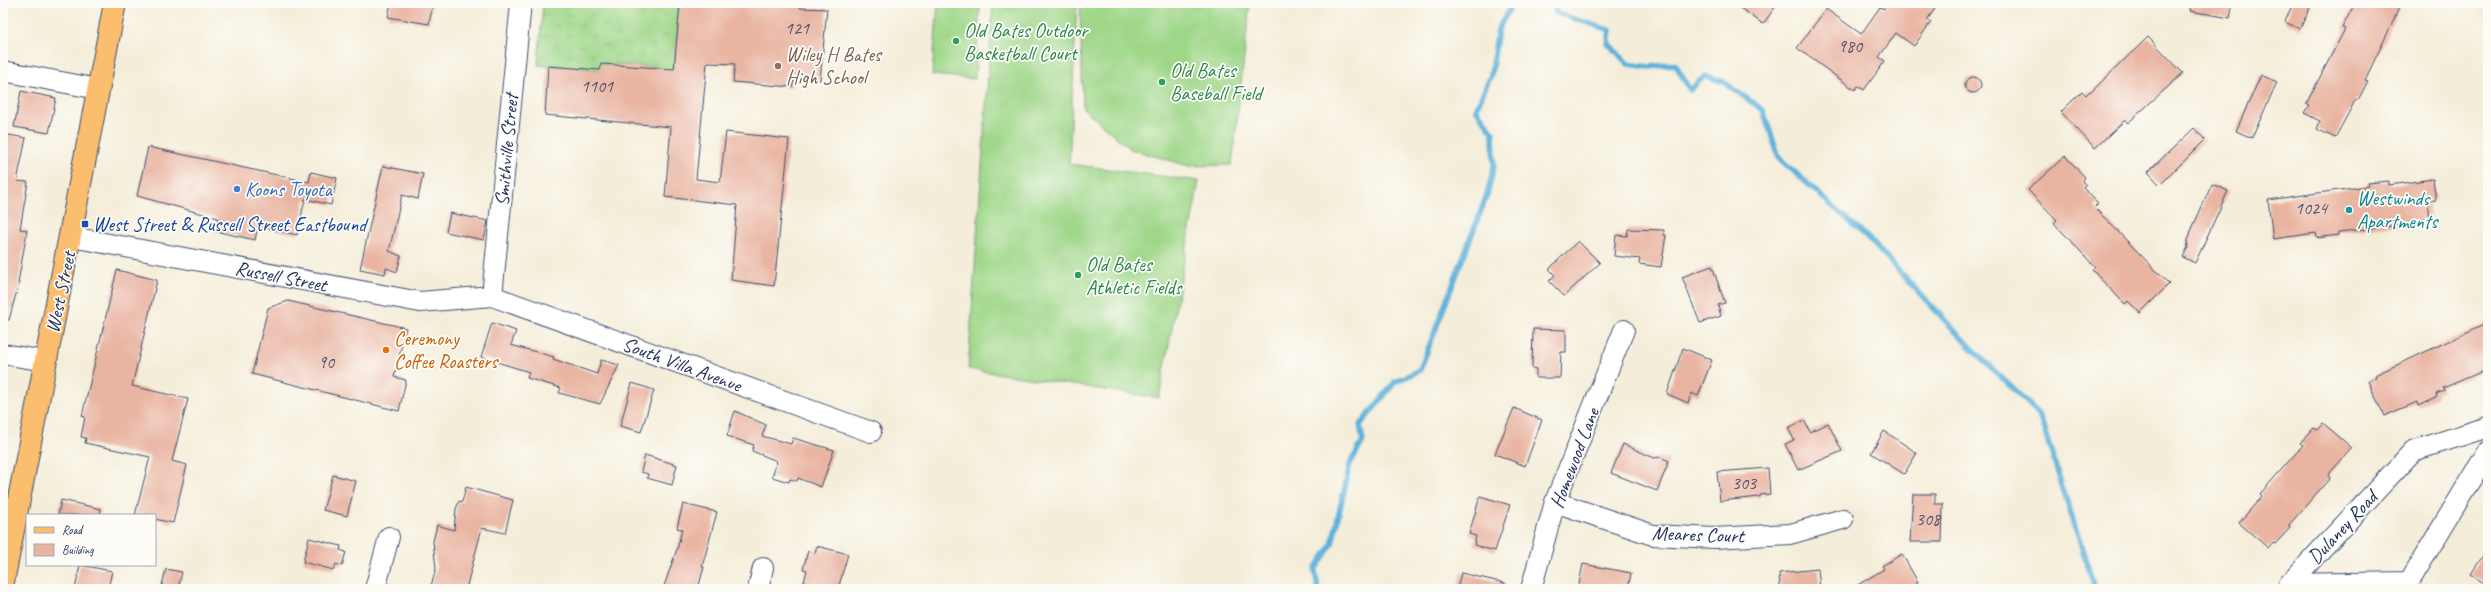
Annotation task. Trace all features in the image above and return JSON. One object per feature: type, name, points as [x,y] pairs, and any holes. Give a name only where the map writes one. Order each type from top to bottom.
[{"type":"main road","name":"West Street","points":[[3,582],[45,361],[72,237],[115,3]]},
{"type":"street","name":"Smithville Street","points":[[492,296],[521,3]]},
{"type":"street","points":[[3,71],[98,89]]},
{"type":"street","name":"Russell Street","points":[[72,237],[420,302],[492,296]]},
{"type":"street","name":"South Villa Avenue","points":[[492,296],[871,432]]},
{"type":"street","name":"Homewood Lane","points":[[1531,589],[1555,502],[1624,330]]},
{"type":"street","points":[[3,354],[45,361]]},
{"type":"street","name":"Dulaney Road","points":[[2488,427],[2413,451],[2289,584],[2409,582],[2488,451]]},
{"type":"street","name":"Meares Court","points":[[1555,502],[1653,536],[1714,538],[1790,534],[1843,519]]},
{"type":"street","points":[[375,589],[389,537]]},
{"type":"street","points":[[758,589],[763,568]]},
{"type":"green space","points":[[543,3],[680,3],[673,77],[653,67],[602,64],[600,70],[538,65]]},
{"type":"green space","name":"Old Bates Athletic Fields","points":[[993,3],[1077,3],[1069,164],[1199,181],[1159,398],[968,369]]},
{"type":"green space","name":"Old Bates Baseball Field","points":[[1080,3],[1250,3],[1232,165],[1189,166],[1130,149],[1083,108]]},
{"type":"green space","name":"Old Bates Outdoor Basketball Court","points":[[938,4],[980,7],[975,79],[932,75]]},
{"type":"building","points":[[391,3],[433,3],[429,24],[388,17]]},
{"type":"building","name":"Wiley H Bates High School","points":[[680,3],[800,3],[800,8],[827,9],[820,80],[795,78],[792,87],[733,82],[735,64],[707,63],[696,179],[720,182],[726,132],[789,139],[774,286],[731,280],[737,205],[665,197],[671,127],[545,115],[548,66],[600,70],[601,64],[674,69]]},
{"type":"building","points":[[1733,3],[1778,3],[1763,24]]},
{"type":"building","points":[[1889,3],[1939,3],[1927,20],[1931,22],[1914,46],[1896,33],[1879,57],[1885,61],[1864,90],[1858,86],[1855,90],[1797,48],[1826,9],[1861,34],[1880,7],[1884,9]]},
{"type":"building","points":[[2191,3],[2233,3],[2230,18],[2190,11]]},
{"type":"building","points":[[2293,3],[2312,3],[2300,29],[2285,22]]},
{"type":"building","name":"Westwinds Apartments","points":[[2355,3],[2402,3],[2365,80],[2368,81],[2358,100],[2356,99],[2335,138],[2317,129],[2320,121],[2304,113],[2309,105],[2306,104],[2345,29],[2342,28]]},
{"type":"building","points":[[2148,37],[2183,73],[2128,123],[2125,120],[2095,148],[2061,112],[2082,91],[2086,95],[2090,91],[2091,92]]},
{"type":"building","points":[[2261,75],[2277,82],[2252,138],[2236,131]]},
{"type":"building","points":[[1973,77],[1980,82],[1981,85],[1976,92],[1973,93],[1966,88],[1965,85],[1970,78]]},
{"type":"building","points":[[21,91],[56,98],[49,133],[14,127]]},
{"type":"building","points":[[2194,128],[2205,140],[2160,185],[2148,172]]},
{"type":"building","points":[[3,134],[26,138],[17,181],[28,182],[20,229],[27,230],[19,283],[9,320],[3,320]]},
{"type":"building","name":"Koons Toyota","points":[[148,147],[309,182],[311,172],[337,178],[331,205],[305,199],[297,235],[258,226],[255,240],[215,231],[218,218],[137,196]]},
{"type":"building","points":[[2065,156],[2085,177],[2082,181],[2086,185],[2083,188],[2098,203],[2095,208],[2169,284],[2140,313],[2128,301],[2125,304],[2092,270],[2095,267],[2054,223],[2057,220],[2028,190]]},
{"type":"building","points":[[383,166],[423,174],[418,199],[402,195],[389,251],[401,256],[397,272],[386,268],[385,274],[360,269]]},
{"type":"building","name":"Westwinds Apartments","points":[[2433,179],[2436,200],[2428,201],[2430,218],[2420,219],[2421,223],[2338,232],[2338,235],[2317,238],[2316,233],[2273,239],[2268,200],[2368,186],[2368,183],[2389,181],[2389,185]]},
{"type":"building","points":[[2212,184],[2228,191],[2195,263],[2183,257],[2188,247],[2187,240]]},
{"type":"building","points":[[450,213],[488,221],[484,240],[446,232]]},
{"type":"building","points":[[1628,229],[1664,230],[1664,235],[1666,235],[1661,267],[1639,264],[1640,259],[1614,256],[1616,235],[1627,236]]},
{"type":"building","points":[[1578,241],[1600,263],[1564,296],[1549,281],[1555,275],[1549,269]]},
{"type":"building","points":[[1712,266],[1725,303],[1718,305],[1721,316],[1700,323],[1682,277]]},
{"type":"building","points":[[117,270],[157,280],[132,386],[188,399],[172,461],[187,465],[173,523],[156,519],[156,514],[135,514],[150,457],[85,443],[86,438],[81,437],[85,417],[82,416]]},
{"type":"building","points":[[288,301],[406,328],[394,377],[406,380],[399,411],[252,374],[268,308]]},
{"type":"building","points":[[492,323],[516,331],[511,345],[554,357],[553,359],[597,374],[601,360],[619,365],[600,404],[559,393],[561,388],[527,378],[529,372],[481,357]]},
{"type":"building","points":[[2488,323],[2488,369],[2443,388],[2444,391],[2436,394],[2437,397],[2418,406],[2417,402],[2384,416],[2368,381],[2376,377],[2375,375]]},
{"type":"building","points":[[1533,329],[1566,330],[1566,352],[1561,352],[1560,378],[1536,378],[1536,369],[1532,368]]},
{"type":"building","points":[[1683,348],[1712,360],[1698,396],[1692,393],[1688,403],[1667,394]]},
{"type":"building","points":[[632,383],[654,390],[641,432],[620,426]]},
{"type":"building","points":[[1514,408],[1542,420],[1525,466],[1495,454]]},
{"type":"building","points":[[735,411],[766,425],[762,436],[791,444],[793,438],[834,450],[821,487],[798,478],[797,481],[790,479],[789,482],[772,477],[777,461],[752,451],[754,445],[727,436]]},
{"type":"building","points":[[1804,420],[1810,432],[1828,423],[1842,451],[1798,470],[1785,444],[1794,440],[1788,428]]},
{"type":"building","points":[[2323,423],[2352,448],[2328,475],[2330,478],[2288,526],[2290,528],[2275,544],[2273,542],[2268,548],[2239,523],[2262,496],[2260,494],[2303,445],[2300,443],[2314,428],[2317,430]]},
{"type":"building","points":[[1884,431],[1917,453],[1904,474],[1871,453]]},
{"type":"building","points":[[1623,444],[1654,458],[1660,457],[1669,461],[1657,491],[1611,473]]},
{"type":"building","points":[[645,455],[677,465],[672,485],[647,478],[648,474],[641,472]]},
{"type":"building","points":[[1768,468],[1770,494],[1760,495],[1760,497],[1720,501],[1717,472]]},
{"type":"building","points":[[333,475],[356,481],[347,516],[323,510]]},
{"type":"building","points":[[466,487],[513,500],[505,533],[482,528],[466,589],[430,589],[436,569],[433,541],[437,525],[454,530],[456,509],[459,501],[462,502]]},
{"type":"building","points":[[1913,494],[1935,494],[1935,504],[1943,504],[1942,542],[1910,542]]},
{"type":"building","points":[[1480,496],[1510,505],[1495,551],[1474,545],[1476,536],[1469,534]]},
{"type":"building","points":[[61,500],[101,509],[100,514],[58,514]]},
{"type":"building","points":[[683,504],[717,512],[702,567],[704,567],[698,589],[663,589],[678,546],[682,529],[677,528]]},
{"type":"building","points":[[309,538],[341,546],[340,550],[346,552],[342,566],[336,564],[334,570],[303,562]]},
{"type":"building","points":[[817,546],[848,554],[838,589],[802,589],[807,570],[803,569],[808,551],[815,553]]},
{"type":"building","points":[[2488,548],[2488,585],[2471,574]]},
{"type":"building","points":[[1902,554],[1918,582],[1907,589],[1851,589],[1884,569],[1882,566]]},
{"type":"building","points":[[1583,564],[1631,573],[1628,589],[1578,589]]},
{"type":"building","points":[[80,566],[112,571],[108,589],[75,589]]},
{"type":"building","points":[[166,569],[182,572],[178,589],[161,589]]},
{"type":"building","points":[[1818,569],[1820,589],[1780,589],[1779,573]]},
{"type":"building","points":[[1461,573],[1505,583],[1504,589],[1457,589]]},
{"type":"waterway","points":[[1318,589],[1315,570],[1332,544],[1350,464],[1363,441],[1360,425],[1395,382],[1420,370],[1487,195],[1494,167],[1493,132],[1476,109],[1491,75],[1498,29],[1513,3]]},
{"type":"waterway","points":[[1555,3],[1556,13],[1610,30],[1608,43],[1628,64],[1650,67],[1675,64],[1690,90],[1705,76],[1722,81],[1763,110],[1779,158],[1868,238],[1970,347],[2039,414],[2095,589]]},
{"type":"place","name":"Old Bates Outdoor Basketball Court","points":[[956,41]]},
{"type":"place","name":"Wiley H Bates High School","points":[[778,66]]},
{"type":"place","name":"Old Bates Baseball Field","points":[[1162,82]]},
{"type":"place","name":"Koons Toyota","points":[[237,189]]},
{"type":"place","name":"Westwinds Apartments","points":[[2349,210]]},
{"type":"place","name":"West Street & Russell Street Eastbound","points":[[85,224]]},
{"type":"place","name":"Old Bates Athletic Fields","points":[[1078,275]]},
{"type":"place","name":"Ceremony Coffee Roasters","points":[[386,350]]}]
